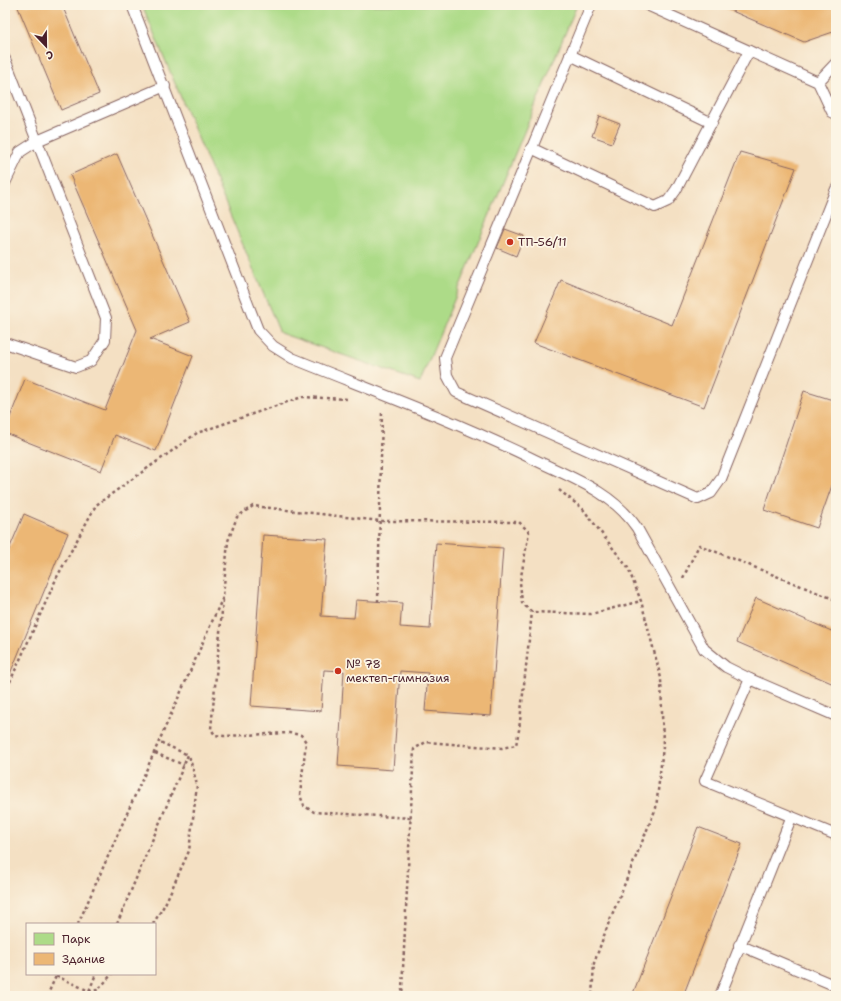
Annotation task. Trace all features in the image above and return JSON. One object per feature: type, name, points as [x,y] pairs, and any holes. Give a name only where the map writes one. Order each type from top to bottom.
[{"type":"lane","points":[[132,5],[165,86],[258,330],[273,346],[292,358],[473,430],[598,491],[626,512],[637,528],[704,649],[726,667],[836,716]]},
{"type":"lane","points":[[591,5],[444,358],[447,375],[456,392],[698,499],[711,493],[721,478],[836,189]]},
{"type":"lane","points":[[647,5],[818,82],[832,112],[836,114]]},
{"type":"lane","points":[[532,148],[654,207],[668,201],[676,190],[749,51]]},
{"type":"lane","points":[[570,55],[712,123]]},
{"type":"lane","points":[[5,59],[106,318],[105,340],[91,361],[76,367],[5,343]]},
{"type":"lane","points":[[818,82],[836,64]]},
{"type":"lane","points":[[6,178],[20,152],[37,141],[165,86]]},
{"type":"lane","points":[[750,679],[704,781],[791,818],[836,835]]},
{"type":"lane","points":[[720,996],[739,944],[791,818]]},
{"type":"lane","points":[[739,944],[836,986]]},
{"type":"path","points":[[5,693],[57,577],[96,505],[197,433],[302,396],[353,399]]},
{"type":"path","points":[[378,602],[382,406]]},
{"type":"path","points":[[558,490],[583,509],[628,568],[641,601],[661,678],[663,747],[656,808],[609,922],[594,963],[592,996]]},
{"type":"path","points":[[411,818],[314,812],[304,806],[300,795],[306,742],[301,735],[289,733],[224,736],[215,735],[211,729],[228,541],[237,517],[253,506],[380,521],[518,522],[529,532],[520,582],[522,603],[532,612],[592,614],[641,601]]},
{"type":"path","points":[[673,594],[682,580],[699,545],[836,600]]},
{"type":"path","points":[[78,923],[223,597]]},
{"type":"path","points":[[406,996],[402,989],[414,749],[426,742],[502,748],[516,745],[532,612]]},
{"type":"path","points":[[153,923],[165,904],[189,851],[197,785],[188,755],[160,742]]},
{"type":"path","points":[[155,753],[184,765]]},
{"type":"path","points":[[117,923],[188,755]]},
{"type":"path","points":[[47,996],[56,975],[89,991],[98,990],[111,975]]},
{"type":"path","points":[[87,996],[95,975]]},
{"type":"green space","points":[[142,5],[577,5],[420,382],[280,333]]},
{"type":"building","points":[[17,5],[62,5],[99,94],[61,110]]},
{"type":"building","points":[[718,5],[836,5],[836,24],[833,32],[804,42]]},
{"type":"building","points":[[599,116],[620,124],[612,143],[592,136]]},
{"type":"building","points":[[740,152],[796,168],[704,407],[534,343],[561,280],[672,325]]},
{"type":"building","points":[[117,154],[190,322],[150,339],[193,356],[156,451],[115,435],[101,471],[5,433],[5,430],[25,379],[105,410],[137,330],[70,175]]},
{"type":"building","name":"ТП-56/11","points":[[505,229],[524,236],[516,256],[497,248]]},
{"type":"building","points":[[804,391],[836,401],[836,474],[817,528],[764,510]]},
{"type":"building","points":[[24,514],[68,533],[5,686],[5,559]]},
{"type":"building","points":[[263,535],[327,539],[321,616],[354,618],[356,600],[402,603],[400,627],[430,629],[436,543],[503,548],[491,716],[425,711],[428,673],[400,671],[393,770],[338,766],[344,671],[324,670],[321,711],[251,706]]},
{"type":"building","points":[[756,598],[836,633],[836,685],[737,642]]},
{"type":"building","points":[[698,827],[742,844],[683,996],[632,996]]},
{"type":"place","name":"ТП-56/11","points":[[510,242]]},
{"type":"place","name":"№ 78 мектеп-гимназия","points":[[338,671]]}]
